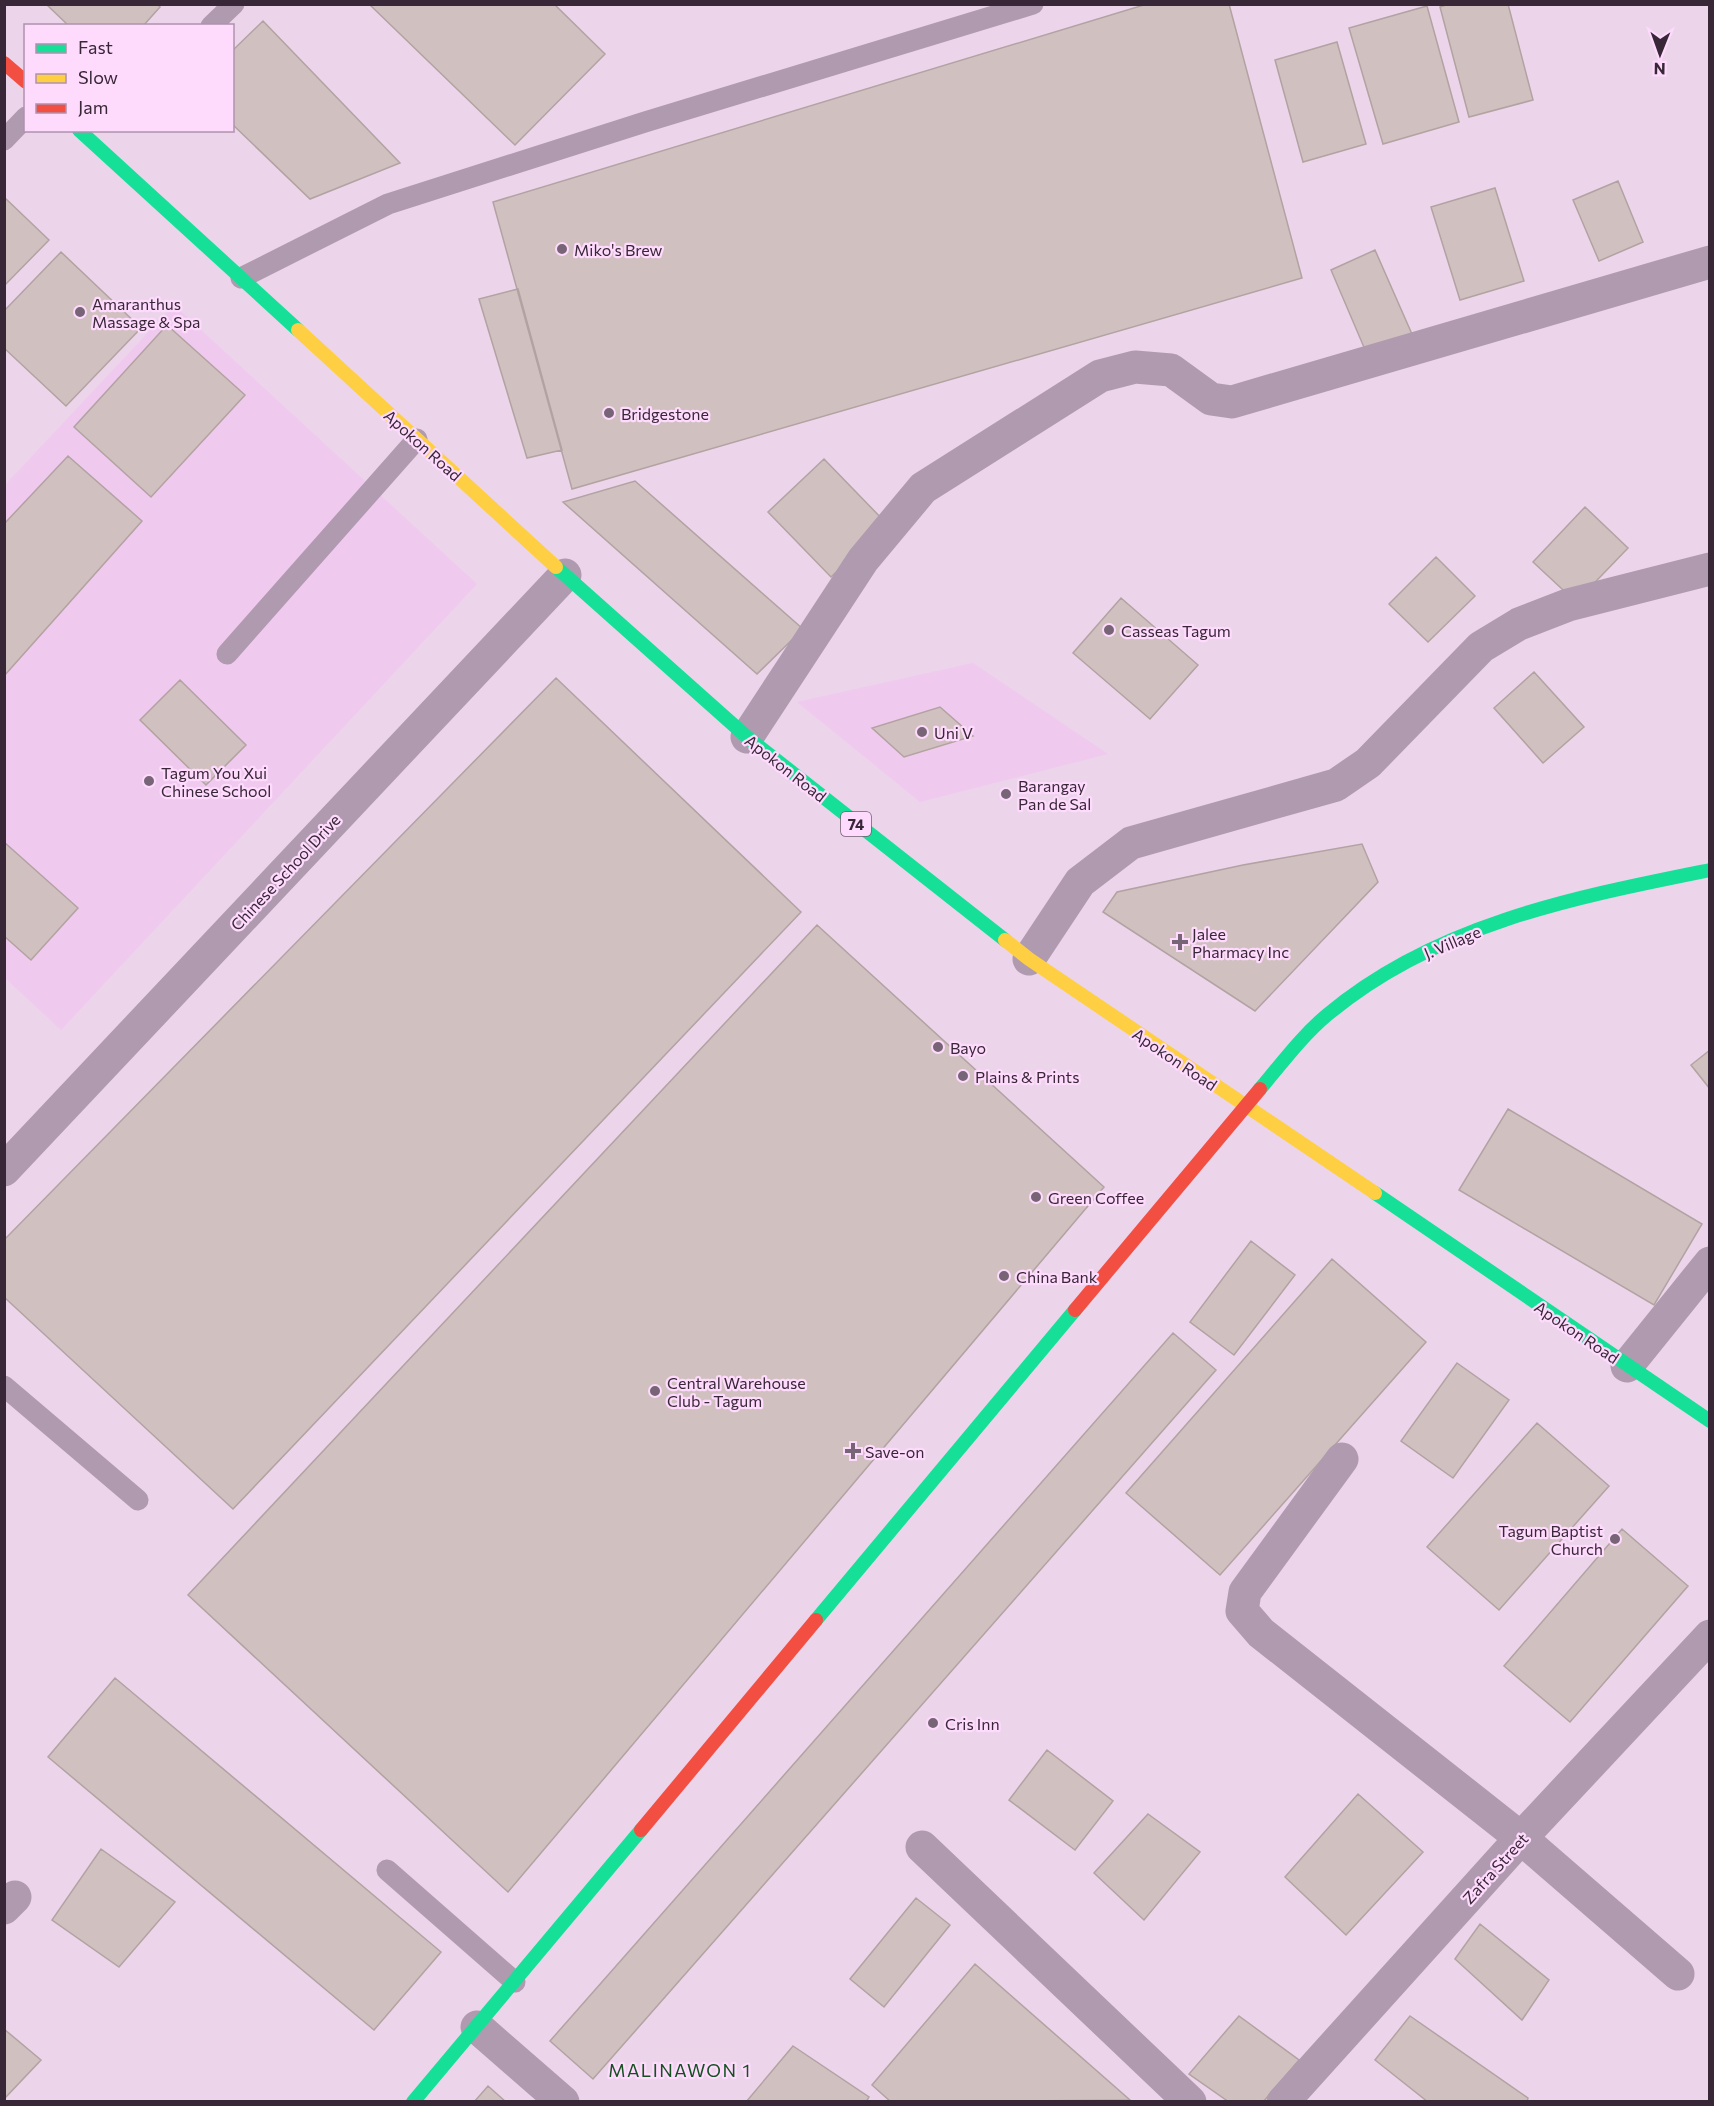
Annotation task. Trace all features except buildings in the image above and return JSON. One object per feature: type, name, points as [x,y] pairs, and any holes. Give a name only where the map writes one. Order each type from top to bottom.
[{"type":"main road","points":[[4,63],[24,80]]},
{"type":"main road","name":"Apokon Road","points":[[88,133],[241,278],[565,575],[747,737],[1029,959],[1710,1421]]},
{"type":"main road","name":"J. Village","points":[[413,2102],[1245,1106],[1298,1045],[1328,1015],[1366,986],[1456,938],[1523,913],[1593,894],[1710,870]]},
{"type":"street","points":[[747,737],[863,560],[923,488],[1100,376],[1135,367],[1171,370],[1211,399],[1232,402],[1710,262]]},
{"type":"street","points":[[1029,959],[1080,882],[1131,843],[1336,785],[1368,763],[1481,646],[1519,624],[1568,605],[1710,569]]},
{"type":"street","name":"Chinese School Drive","points":[[4,1170],[565,575]]},
{"type":"street","points":[[1627,1366],[1710,1263]]},
{"type":"street","points":[[1342,1459],[1245,1592],[1241,1605],[1242,1611],[1261,1633],[1521,1838],[1678,1974]]},
{"type":"street","name":"Zafra Street","points":[[1283,2102],[1521,1838],[1710,1636]]},
{"type":"street","points":[[922,1847],[1190,2102]]},
{"type":"street","points":[[477,2026],[563,2102]]},
{"type":"lane","points":[[213,24],[234,4]]},
{"type":"lane","points":[[241,278],[388,204],[645,122],[1033,4]]},
{"type":"lane","points":[[4,140],[24,119]]},
{"type":"lane","points":[[227,654],[417,439]]},
{"type":"lane","points":[[4,1386],[138,1500]]},
{"type":"lane","points":[[387,1870],[515,1982]]},
{"type":"shaded area","name":"Tagum You Xui Chinese School","points":[[174,305],[477,584],[61,1030],[5,978],[4,486]]},
{"type":"shaded area","points":[[973,663],[1108,754],[920,802],[797,702]]},
{"type":"traffic: fast","points":[[81,132],[298,330]]},
{"type":"traffic: fast","points":[[556,567],[747,737],[1005,940]]},
{"type":"traffic: fast","points":[[1260,1089],[1301,1041],[1327,1015],[1369,984],[1414,958],[1460,936],[1509,918],[1609,891],[1710,870]]},
{"type":"traffic: fast","points":[[1375,1193],[1710,1421]]},
{"type":"traffic: fast","points":[[816,1620],[1075,1310]]},
{"type":"traffic: fast","points":[[413,2102],[641,1830]]},
{"type":"traffic: slow","points":[[298,330],[556,567]]},
{"type":"traffic: slow","points":[[1005,940],[1029,959],[1375,1193]]},
{"type":"traffic: jam","points":[[4,63],[24,80]]},
{"type":"traffic: jam","points":[[1075,1310],[1260,1089]]},
{"type":"traffic: jam","points":[[641,1830],[816,1620]]},
{"type":"place","name":"Miko's Brew","points":[[562,249]]},
{"type":"place","name":"Amaranthus Massage & Spa","points":[[80,312]]},
{"type":"place","name":"Bridgestone","points":[[609,413]]},
{"type":"place","name":"Casseas Tagum","points":[[1109,630]]},
{"type":"place","name":"Uni V","points":[[922,732]]},
{"type":"place","name":"Tagum You Xui Chinese School","points":[[149,781]]},
{"type":"place","name":"Barangay Pan de Sal","points":[[1006,794]]},
{"type":"place","name":"Jalee Pharmacy Inc","points":[[1180,942]]},
{"type":"place","name":"Bayo","points":[[938,1047]]},
{"type":"place","name":"Plains & Prints","points":[[963,1076]]},
{"type":"place","name":"Green Coffee","points":[[1036,1197]]},
{"type":"place","name":"China Bank","points":[[1004,1276]]},
{"type":"place","name":"Central Warehouse Club - Tagum","points":[[655,1391]]},
{"type":"place","name":"Save-on","points":[[853,1451]]},
{"type":"place","name":"Tagum Baptist Church","points":[[1615,1539]]},
{"type":"place","name":"Cris Inn","points":[[933,1723]]},
{"type":"district","name":"MALINAWON 1","points":[[680,2070]]}]
